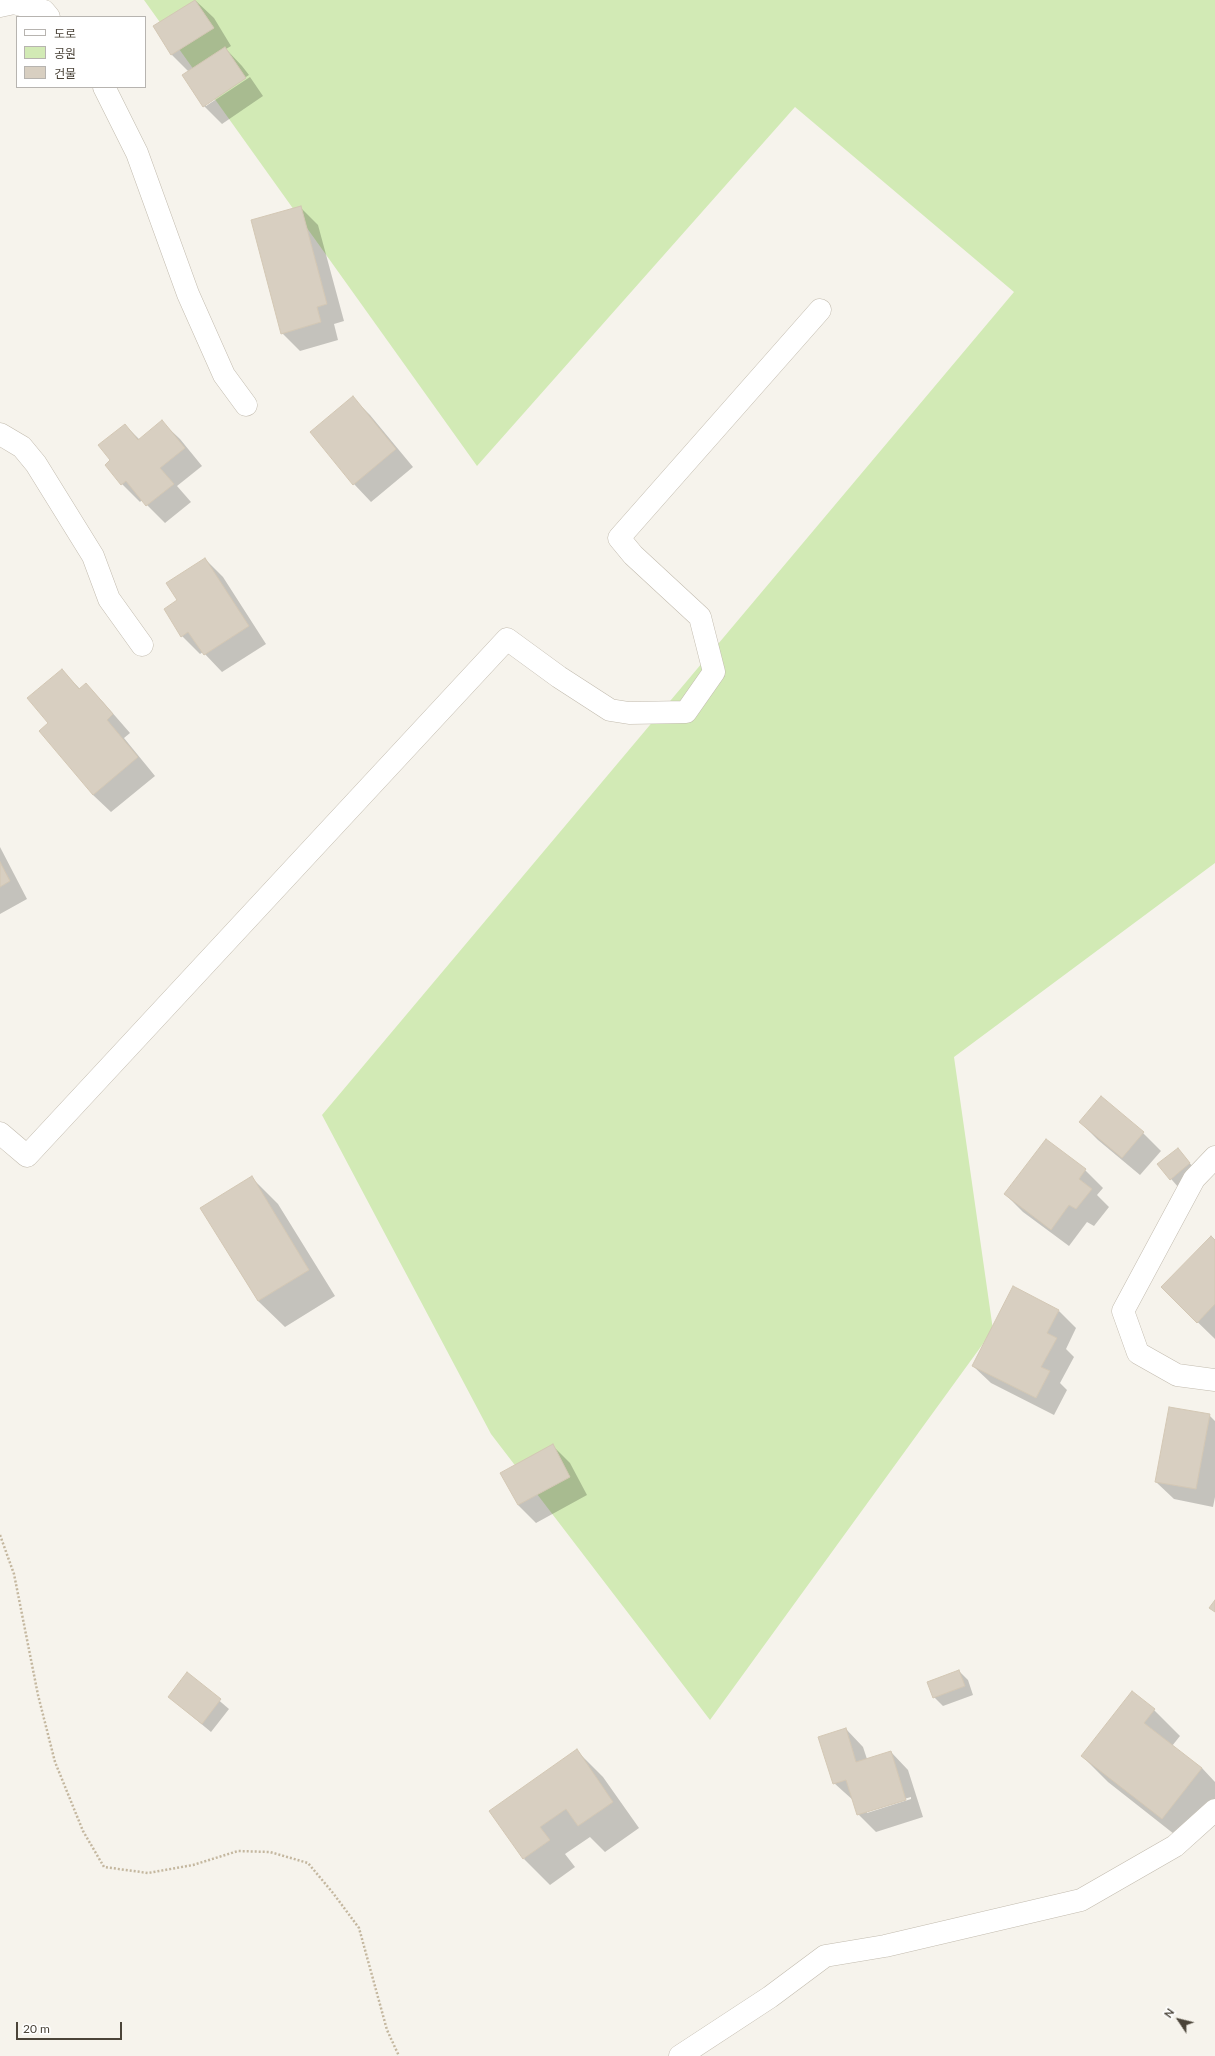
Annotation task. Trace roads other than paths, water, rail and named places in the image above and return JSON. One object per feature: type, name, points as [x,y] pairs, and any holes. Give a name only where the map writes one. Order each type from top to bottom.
[{"type":"street","points":[[9,3],[44,11],[49,16]]},
{"type":"street","points":[[104,88],[137,153],[188,294],[221,368],[246,405]]},
{"type":"street","points":[[0,1132],[27,1156],[507,639],[559,677],[610,710],[629,713],[686,712],[714,672],[700,618],[633,555],[619,538],[820,310]]},
{"type":"street","points":[[0,434],[22,447],[36,464],[93,556],[109,599],[142,645]]},
{"type":"street","points":[[1215,1157],[1194,1179],[1123,1311],[1138,1353],[1177,1375],[1215,1380]]},
{"type":"street","points":[[680,2056],[770,1998],[825,1956],[885,1946],[1081,1900],[1175,1846],[1215,1810]]}]
